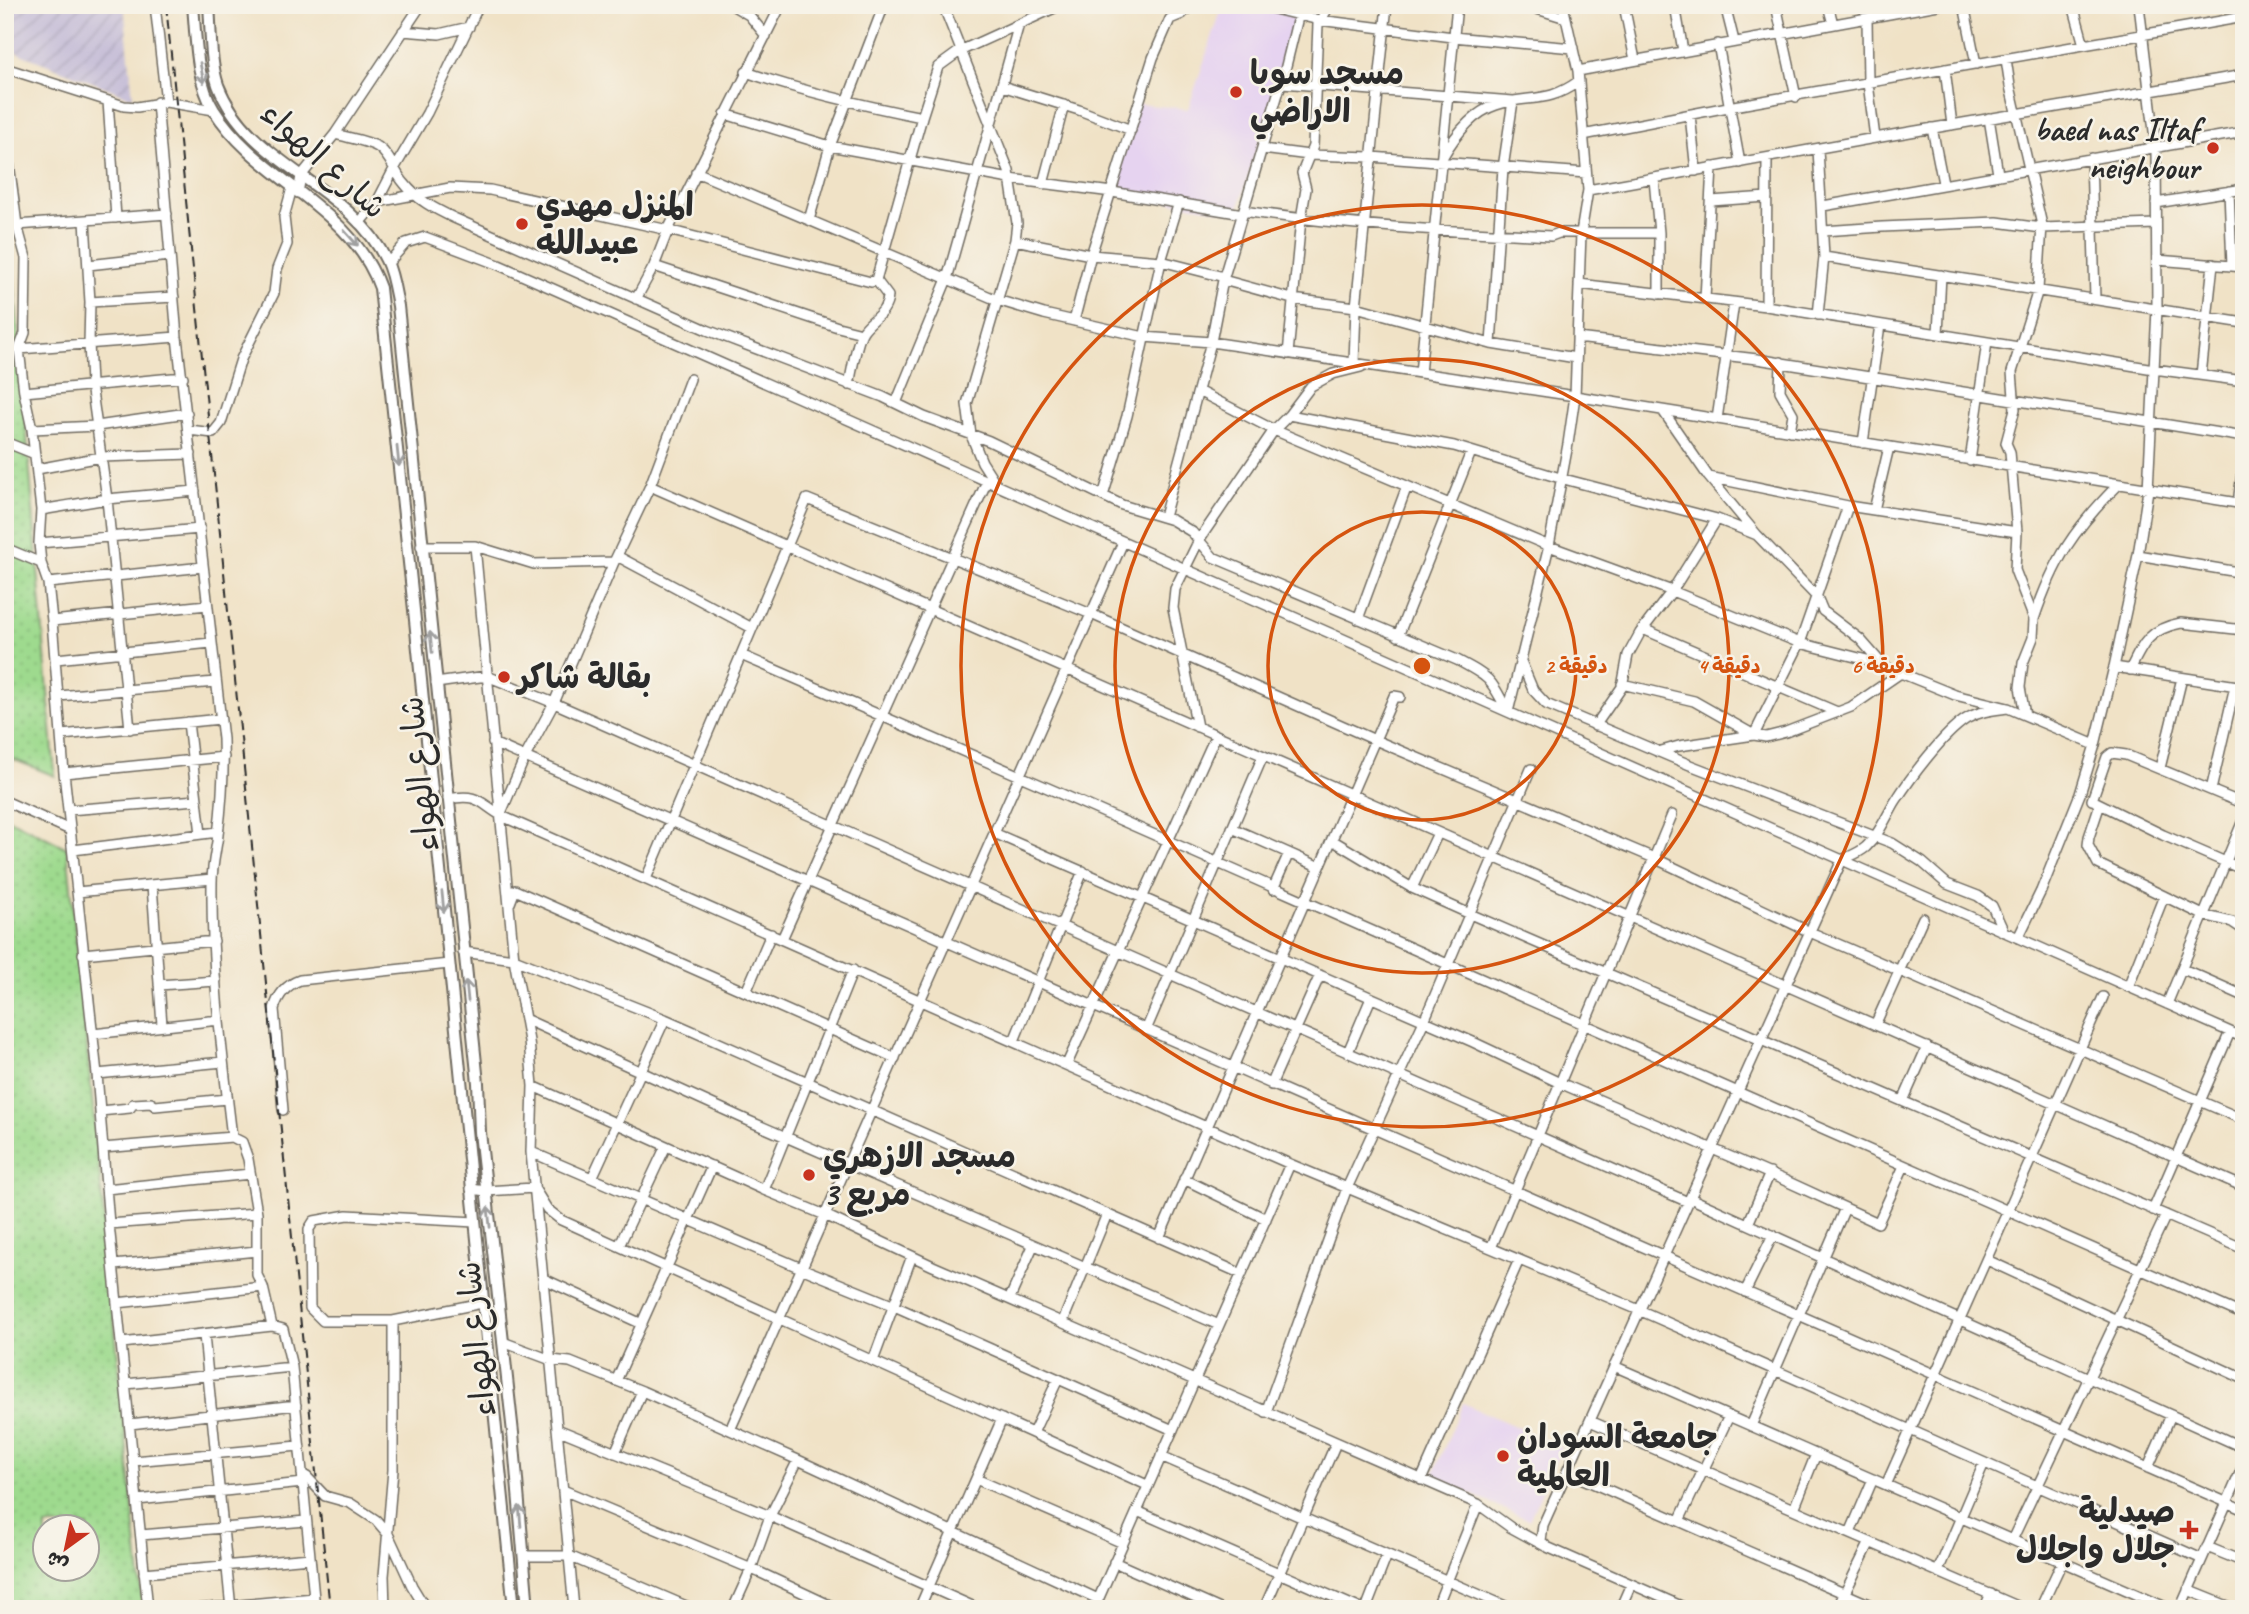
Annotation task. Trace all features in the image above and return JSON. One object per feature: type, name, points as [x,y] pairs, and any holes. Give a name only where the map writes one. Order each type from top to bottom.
[{"type":"main road","name":"شارع الهواء","points":[[194,5],[203,81],[214,110],[241,143],[353,239],[371,266],[380,288],[514,1609]]},
{"type":"main road","name":"شارع الهواء","points":[[209,5],[216,73],[233,111],[272,153],[359,223],[371,236],[388,263],[398,306],[478,1083],[486,1191],[528,1609]]},
{"type":"street","points":[[155,5],[177,337],[224,757],[212,879],[219,1020],[232,1137]]},
{"type":"street","points":[[189,430],[213,433],[221,423],[241,359],[274,293],[277,269],[287,244],[284,217],[301,176],[335,134],[421,5]]},
{"type":"street","points":[[359,223],[377,202],[427,113],[479,5]]},
{"type":"street","points":[[732,5],[749,15],[766,36]]},
{"type":"street","points":[[636,299],[654,266],[696,172],[781,5]]},
{"type":"street","points":[[809,220],[830,146],[884,5]]},
{"type":"street","points":[[943,5],[1010,179],[1017,223],[1015,240],[967,404],[971,435],[982,462],[997,486]]},
{"type":"street","points":[[876,280],[938,68],[960,51],[1061,5]]},
{"type":"street","points":[[1074,320],[1091,255],[1153,58],[1170,19],[1182,14],[1191,5]]},
{"type":"street","points":[[1259,5],[1300,10],[1319,20],[1384,29],[1573,48]]},
{"type":"street","points":[[1288,354],[1306,189],[1302,173],[1313,146],[1319,20],[1330,5]]},
{"type":"street","points":[[1354,363],[1356,307],[1387,5]]},
{"type":"street","points":[[1420,373],[1457,5]]},
{"type":"street","points":[[1524,5],[1566,18]]},
{"type":"street","points":[[1508,712],[1549,546],[1575,396],[1581,233],[1588,190],[1578,76],[1563,5]]},
{"type":"street","points":[[1624,5],[1635,60]]},
{"type":"street","points":[[1675,5],[1684,51]]},
{"type":"street","points":[[1725,5],[1734,41]]},
{"type":"street","points":[[1776,5],[1796,97]]},
{"type":"street","points":[[1828,5],[1833,24]]},
{"type":"street","points":[[1879,5],[1881,16]]},
{"type":"street","points":[[1440,163],[1451,142],[1471,120],[1494,106],[1547,98],[1565,91],[1578,76],[1635,60],[1938,5]]},
{"type":"street","points":[[1964,5],[1976,64]]},
{"type":"street","points":[[2073,5],[2084,45]]},
{"type":"street","points":[[2018,938],[2041,891],[2080,794],[2095,745],[2138,555],[2148,490],[2157,309],[2156,148],[2139,5]]},
{"type":"street","points":[[1164,517],[1211,342],[1224,279],[1282,83],[1300,10]]},
{"type":"street","points":[[1867,18],[1868,83],[1875,138]]},
{"type":"street","points":[[1583,135],[1728,107],[2244,18]]},
{"type":"street","points":[[896,403],[947,279],[1019,24]]},
{"type":"street","points":[[403,31],[439,34],[469,27]]},
{"type":"street","points":[[1718,44],[1740,163]]},
{"type":"street","points":[[2006,59],[2042,228],[2038,290],[2011,372],[2015,409],[2006,443],[2010,452],[2017,531],[2015,569],[2034,619]]},
{"type":"street","points":[[5,68],[132,107],[162,102],[214,110]]},
{"type":"street","points":[[1945,69],[1952,125]]},
{"type":"street","points":[[746,72],[848,103],[922,117]]},
{"type":"street","points":[[1588,190],[2244,75]]},
{"type":"street","points":[[1282,83],[1513,102]]},
{"type":"street","points":[[1002,86],[1131,130]]},
{"type":"street","points":[[108,101],[116,218]]},
{"type":"street","points":[[1491,344],[1503,168],[1513,102]]},
{"type":"street","points":[[1043,184],[1064,105]]},
{"type":"street","points":[[725,114],[830,146],[1010,179],[1243,212],[1365,225],[1551,236],[1559,233],[1660,233]]},
{"type":"street","points":[[1690,116],[1696,171]]},
{"type":"street","points":[[1989,118],[1998,174]]},
{"type":"street","points":[[1932,128],[1942,183]]},
{"type":"street","points":[[5,132],[17,225],[26,258],[25,332],[19,349],[37,469],[41,510],[39,543],[41,563],[48,583],[56,659],[64,773],[93,1034],[109,1224],[148,1609]]},
{"type":"street","points":[[1823,206],[2244,132]]},
{"type":"street","points":[[335,134],[377,147],[390,160],[414,194],[454,218],[707,330],[971,435],[1122,505],[1164,517],[1192,531],[1213,557],[1485,675],[1508,712]]},
{"type":"street","points":[[1262,149],[1309,155],[1586,173]]},
{"type":"street","points":[[1818,149],[1824,257],[1818,315]]},
{"type":"street","points":[[2091,158],[2095,299]]},
{"type":"street","points":[[1766,306],[1767,159]]},
{"type":"street","points":[[1705,299],[1713,167]]},
{"type":"street","points":[[696,172],[997,300],[1032,311],[1144,337],[1211,342],[1575,396],[2241,504],[2244,458]]},
{"type":"street","points":[[1654,179],[1660,233],[1659,294]]},
{"type":"street","points":[[377,202],[450,188],[490,190],[668,230],[871,282],[876,280]]},
{"type":"street","points":[[2155,203],[2244,189]]},
{"type":"street","points":[[2229,191],[2232,266]]},
{"type":"street","points":[[1711,201],[1767,197]]},
{"type":"street","points":[[1103,496],[1126,416],[1161,261],[1178,202]]},
{"type":"street","points":[[17,225],[167,214]]},
{"type":"street","points":[[85,221],[91,384],[107,499],[130,729]]},
{"type":"street","points":[[1823,231],[1997,222],[2042,228],[2156,224]]},
{"type":"street","points":[[388,263],[406,243],[425,237],[499,265],[2244,1038]]},
{"type":"street","points":[[1015,240],[1091,255],[1161,261],[1292,299],[1356,307],[1491,344],[1576,358]]},
{"type":"street","points":[[88,265],[170,256]]},
{"type":"street","points":[[1824,257],[2244,323]]},
{"type":"street","points":[[2157,260],[2244,267]]},
{"type":"street","points":[[2201,375],[2213,264]]},
{"type":"street","points":[[654,266],[838,327],[862,332]]},
{"type":"street","points":[[1938,334],[1941,275]]},
{"type":"street","points":[[849,385],[862,332],[888,303],[888,296],[876,280]]},
{"type":"street","points":[[1579,284],[1766,306],[2244,381]]},
{"type":"street","points":[[90,302],[174,297]]},
{"type":"street","points":[[1717,419],[1734,303]]},
{"type":"street","points":[[1863,443],[1880,325]]},
{"type":"street","points":[[19,349],[177,337]]},
{"type":"street","points":[[1577,338],[1781,362],[2244,437]]},
{"type":"street","points":[[1970,461],[1987,342]]},
{"type":"street","points":[[1781,362],[1780,391],[1793,414],[1790,431]]},
{"type":"street","points":[[1197,727],[1174,600],[1184,569],[1199,540],[1274,430],[1311,386],[1333,374],[1367,366]]},
{"type":"street","points":[[24,391],[183,377]]},
{"type":"street","points":[[500,815],[554,703],[615,559],[650,486],[690,379]]},
{"type":"street","points":[[1198,391],[1274,430],[1549,546],[1672,591],[1800,643],[1882,664],[1955,695],[2008,708],[2095,745]]},
{"type":"street","points":[[1663,411],[1708,476],[1757,536],[1817,597],[1823,611],[1860,639],[1882,664]]},
{"type":"street","points":[[32,429],[97,426],[187,413]]},
{"type":"street","points":[[1289,415],[1454,446],[1560,478],[1717,519],[1757,536]]},
{"type":"street","points":[[5,442],[35,454]]},
{"type":"street","points":[[1874,510],[1889,447]]},
{"type":"street","points":[[1398,636],[1471,452]]},
{"type":"street","points":[[37,469],[100,457],[191,454]]},
{"type":"street","points":[[1708,476],[1848,506],[2017,531]]},
{"type":"street","points":[[782,939],[987,481]]},
{"type":"street","points":[[2025,715],[2020,687],[2024,663],[2032,638],[2034,619],[2054,568],[2070,538],[2119,484]]},
{"type":"street","points":[[1358,619],[1407,485]]},
{"type":"street","points":[[650,486],[2244,1187]]},
{"type":"street","points":[[41,510],[107,499],[195,491]]},
{"type":"street","points":[[646,879],[807,499],[1091,614],[1375,740],[1654,858],[1810,932],[2244,1120]]},
{"type":"street","points":[[1754,735],[1800,643],[1848,506]]},
{"type":"street","points":[[1595,726],[1610,707],[1622,684],[1628,654],[1717,519]]},
{"type":"street","points":[[39,543],[200,530]]},
{"type":"street","points":[[730,1430],[1123,542]]},
{"type":"street","points":[[421,546],[475,546],[534,564],[615,559],[752,628]]},
{"type":"street","points":[[475,546],[514,959],[527,1020],[533,1086],[531,1152],[574,1609]]},
{"type":"street","points":[[5,548],[41,563]]},
{"type":"street","points":[[2138,555],[2244,573]]},
{"type":"street","points":[[48,583],[203,567]]},
{"type":"street","points":[[52,621],[207,605]]},
{"type":"street","points":[[2130,670],[2151,635],[2172,624],[2244,630]]},
{"type":"street","points":[[1643,629],[1838,712]]},
{"type":"street","points":[[56,659],[211,643]]},
{"type":"street","points":[[741,655],[2244,1315]]},
{"type":"street","points":[[1520,658],[1533,690],[1546,704],[1595,726],[1892,843],[1922,862],[1947,884],[1978,895],[1992,906],[2004,932]]},
{"type":"street","points":[[2114,667],[2239,687],[2211,790]]},
{"type":"street","points":[[1658,751],[1786,732],[1851,707],[1902,672]]},
{"type":"street","points":[[436,683],[487,676],[554,703],[1398,1074],[1773,1235],[2244,1448]]},
{"type":"street","points":[[2160,768],[2182,678]]},
{"type":"street","points":[[59,695],[215,682]]},
{"type":"street","points":[[1622,684],[1694,701],[1754,735]]},
{"type":"street","points":[[1159,1238],[1394,696],[1400,696]]},
{"type":"street","points":[[1547,1547],[1541,1541],[1543,1525],[1842,860],[1864,849],[1876,836],[1898,798],[1940,743],[1966,719],[1986,711],[2008,708]]},
{"type":"street","points":[[62,736],[220,719]]},
{"type":"street","points":[[188,722],[201,834]]},
{"type":"street","points":[[1067,1065],[1216,735]]},
{"type":"street","points":[[493,743],[2244,1510]]},
{"type":"street","points":[[2244,804],[2160,768],[2126,755],[2112,753],[2107,758],[2088,845],[2095,860],[2203,915],[2232,922],[2244,930]]},
{"type":"street","points":[[1146,1030],[1263,756]]},
{"type":"street","points":[[64,773],[224,757]]},
{"type":"street","points":[[1266,1412],[1347,1188],[1424,1021],[1531,769]]},
{"type":"street","points":[[2080,794],[2244,870]]},
{"type":"street","points":[[448,799],[468,796],[476,798],[500,815],[1290,1164],[1640,1310],[2202,1559]]},
{"type":"street","points":[[68,810],[197,800]]},
{"type":"street","points":[[5,801],[70,830]]},
{"type":"street","points":[[1490,1248],[1672,815]]},
{"type":"street","points":[[2167,1004],[2244,818]]},
{"type":"street","points":[[1232,828],[1320,867]]},
{"type":"street","points":[[73,850],[218,832]]},
{"type":"street","points":[[994,833],[1878,1223],[1904,1166]]},
{"type":"street","points":[[1412,888],[1438,833]]},
{"type":"street","points":[[1332,840],[1412,888],[2244,1249]]},
{"type":"street","points":[[1273,889],[1289,853]]},
{"type":"street","points":[[1014,1041],[1083,871]]},
{"type":"street","points":[[77,892],[212,879]]},
{"type":"street","points":[[152,885],[162,1025]]},
{"type":"street","points":[[509,905],[515,890],[895,1058]]},
{"type":"street","points":[[2128,987],[2164,896]]},
{"type":"street","points":[[1875,1025],[1923,918]]},
{"type":"street","points":[[746,992],[771,934]]},
{"type":"street","points":[[83,954],[214,941]]},
{"type":"street","points":[[463,953],[514,959],[665,1019],[1242,1274]]},
{"type":"street","points":[[283,1110],[274,1009],[278,997],[289,986],[300,979],[449,964]]},
{"type":"street","points":[[2183,969],[2244,996]]},
{"type":"street","points":[[764,1190],[853,970]]},
{"type":"street","points":[[1271,1084],[1320,975]]},
{"type":"street","points":[[159,985],[216,981]]},
{"type":"street","points":[[1886,1485],[2103,997]]},
{"type":"street","points":[[1348,1052],[1371,998]]},
{"type":"street","points":[[592,1178],[665,1019]]},
{"type":"street","points":[[93,1034],[219,1020]]},
{"type":"street","points":[[527,1020],[640,1073],[1219,1325]]},
{"type":"street","points":[[2153,1210],[2230,1032]]},
{"type":"street","points":[[1903,1101],[1927,1047]]},
{"type":"street","points":[[97,1074],[223,1062]]},
{"type":"street","points":[[533,1086],[912,1256],[1478,1504],[1510,1527],[1547,1547],[1688,1609]]},
{"type":"street","points":[[100,1111],[130,1108],[133,1104],[151,1103],[155,1106],[227,1099]]},
{"type":"street","points":[[103,1148],[232,1137],[238,1139],[245,1148],[257,1213],[257,1275],[263,1287],[272,1326]]},
{"type":"street","points":[[619,1246],[666,1146]]},
{"type":"street","points":[[531,1152],[801,1268],[892,1304],[1173,1430]]},
{"type":"street","points":[[503,1342],[551,1360],[570,1362],[642,1391],[953,1531],[1096,1604],[1290,1164]]},
{"type":"street","points":[[616,1381],[712,1167]]},
{"type":"street","points":[[106,1189],[250,1174]]},
{"type":"street","points":[[1748,1224],[1770,1174]]},
{"type":"street","points":[[1184,1179],[1266,1219]]},
{"type":"street","points":[[471,1189],[486,1191],[534,1188]]},
{"type":"street","points":[[534,1188],[547,1209],[561,1220],[1147,1485]]},
{"type":"street","points":[[1751,1426],[1845,1208]]},
{"type":"street","points":[[109,1224],[257,1213]]},
{"type":"street","points":[[1063,1321],[1107,1214]]},
{"type":"street","points":[[474,1222],[346,1215],[319,1219],[309,1229],[309,1304],[316,1316],[324,1321],[393,1321],[482,1303]]},
{"type":"street","points":[[2012,1540],[2166,1215]]},
{"type":"street","points":[[1745,1292],[1773,1235]]},
{"type":"street","points":[[1010,1298],[1033,1245]]},
{"type":"street","points":[[114,1265],[257,1251]]},
{"type":"street","points":[[873,1361],[912,1256]]},
{"type":"street","points":[[1421,1480],[1520,1260]]},
{"type":"street","points":[[1987,1260],[2244,1379]]},
{"type":"street","points":[[544,1279],[642,1324]]},
{"type":"street","points":[[117,1303],[263,1287]]},
{"type":"street","points":[[385,1609],[384,1576],[393,1470],[393,1321]]},
{"type":"street","points":[[122,1343],[272,1326],[278,1326],[285,1333],[292,1367],[315,1609]]},
{"type":"street","points":[[204,1335],[231,1607]]},
{"type":"street","points":[[1614,1366],[2170,1609]]},
{"type":"street","points":[[126,1384],[292,1367]]},
{"type":"street","points":[[1033,1433],[1058,1379]]},
{"type":"street","points":[[615,1453],[642,1391]]},
{"type":"street","points":[[130,1423],[296,1405]]},
{"type":"street","points":[[2148,1468],[2171,1415]]},
{"type":"street","points":[[1679,1521],[1729,1416]]},
{"type":"street","points":[[919,1609],[1002,1419]]},
{"type":"street","points":[[1590,1420],[2024,1609]]},
{"type":"street","points":[[557,1429],[770,1517],[979,1609]]},
{"type":"street","points":[[1264,1609],[1336,1443]]},
{"type":"street","points":[[133,1461],[299,1446]]},
{"type":"street","points":[[1794,1509],[1816,1454]]},
{"type":"street","points":[[1161,1456],[1512,1609]]},
{"type":"street","points":[[733,1609],[770,1517],[798,1460]]},
{"type":"street","points":[[1938,1572],[1984,1463]]},
{"type":"street","points":[[2180,1609],[2244,1464]]},
{"type":"street","points":[[1567,1472],[1880,1609]]},
{"type":"street","points":[[137,1500],[220,1492],[307,1477],[325,1496],[350,1503],[367,1513],[388,1534],[426,1609]]},
{"type":"street","points":[[976,1479],[1123,1543]]},
{"type":"street","points":[[1850,1533],[1873,1479]]},
{"type":"street","points":[[563,1490],[751,1569],[838,1609]]},
{"type":"street","points":[[1436,1609],[1478,1504]]},
{"type":"street","points":[[1137,1511],[1364,1609],[1387,1555]]},
{"type":"street","points":[[141,1535],[306,1521]]},
{"type":"street","points":[[1837,1609],[1870,1542]]},
{"type":"street","points":[[2207,1547],[2244,1562]]},
{"type":"street","points":[[524,1556],[569,1556],[693,1609]]},
{"type":"street","points":[[144,1573],[310,1558]]},
{"type":"street","points":[[1114,1562],[1220,1609]]},
{"type":"street","points":[[2040,1609],[2062,1562]]},
{"type":"street","points":[[1620,1609],[1631,1584]]},
{"type":"street","points":[[2188,1590],[2235,1609]]},
{"type":"street","points":[[1984,1609],[1991,1594]]},
{"type":"street","points":[[197,1609],[314,1598]]},
{"type":"shaded area","points":[[5,5],[124,5],[133,98],[5,48]]},
{"type":"shaded area","points":[[1223,5],[1309,5],[1298,13],[1237,213],[1112,192],[1137,104],[1188,109]]},
{"type":"shaded area","points":[[1463,1403],[1562,1447],[1529,1520],[1432,1477]]},
{"type":"green space","points":[[5,171],[55,776],[5,756]]},
{"type":"green space","points":[[5,817],[67,848],[143,1609],[5,1609]]},
{"type":"railway","points":[[166,5],[330,1609]]},
{"type":"place","name":"مسجد سوبا الاراضي","points":[[1236,92]]},
{"type":"place","name":"baed nas Iltaf neighbour","points":[[2213,148]]},
{"type":"place","name":"المنزل مهدي عبيدالله","points":[[522,224]]},
{"type":"place","name":"بقالة شاكر","points":[[504,677]]},
{"type":"place","name":"مسجد الازهري مربع 3","points":[[809,1175]]},
{"type":"place","name":"جامعة السودان العالمية","points":[[1503,1456]]},
{"type":"place","name":"صيدلية جلال واجلال","points":[[2189,1530]]}]
